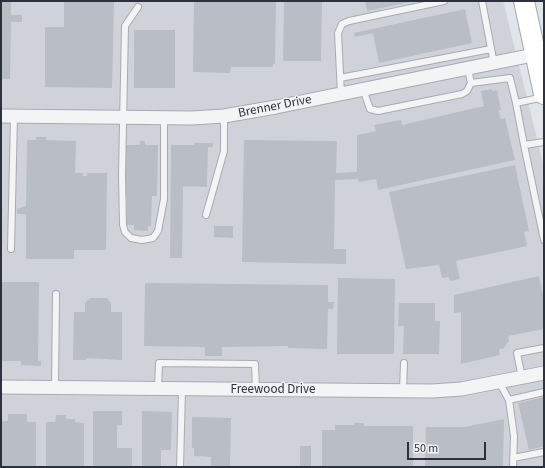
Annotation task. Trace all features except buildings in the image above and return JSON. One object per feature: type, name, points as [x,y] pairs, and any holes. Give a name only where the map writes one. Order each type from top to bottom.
[{"type":"main road","points":[[524,1],[540,54],[544,94]]},
{"type":"street","name":"Brenner Drive","points":[[1,116],[164,118],[224,116],[540,54]]},
{"type":"street","name":"Freewood Drive","points":[[1,387],[182,390],[432,391],[460,389],[544,373]]},
{"type":"lane","points":[[341,94],[338,33],[342,24],[349,21],[444,1]]},
{"type":"lane","points":[[482,1],[494,64]]},
{"type":"lane","points":[[138,7],[125,26],[122,174],[123,225],[125,232],[131,238],[142,240],[153,238],[158,231],[164,199],[164,118]]},
{"type":"lane","points":[[340,78],[491,49]]},
{"type":"lane","points":[[363,89],[370,109],[378,111],[467,92],[471,83],[468,69]]},
{"type":"lane","points":[[471,83],[510,78],[544,240]]},
{"type":"lane","points":[[516,103],[544,97]]},
{"type":"lane","points":[[11,249],[14,116]]},
{"type":"lane","points":[[206,215],[224,152],[224,116]]},
{"type":"lane","points":[[524,145],[544,142]]},
{"type":"lane","points":[[55,388],[56,294]]},
{"type":"lane","points":[[522,378],[517,353],[544,348]]},
{"type":"lane","points":[[158,389],[159,363],[255,364],[256,390]]},
{"type":"lane","points":[[403,391],[404,363]]},
{"type":"lane","points":[[499,382],[509,400],[514,436],[513,467]]},
{"type":"lane","points":[[180,467],[182,390]]},
{"type":"lane","points":[[509,400],[544,392]]},
{"type":"lane","points":[[513,458],[544,452]]},
{"type":"shaded area","points":[[1,1],[503,1],[544,167],[544,467],[1,467]]}]
